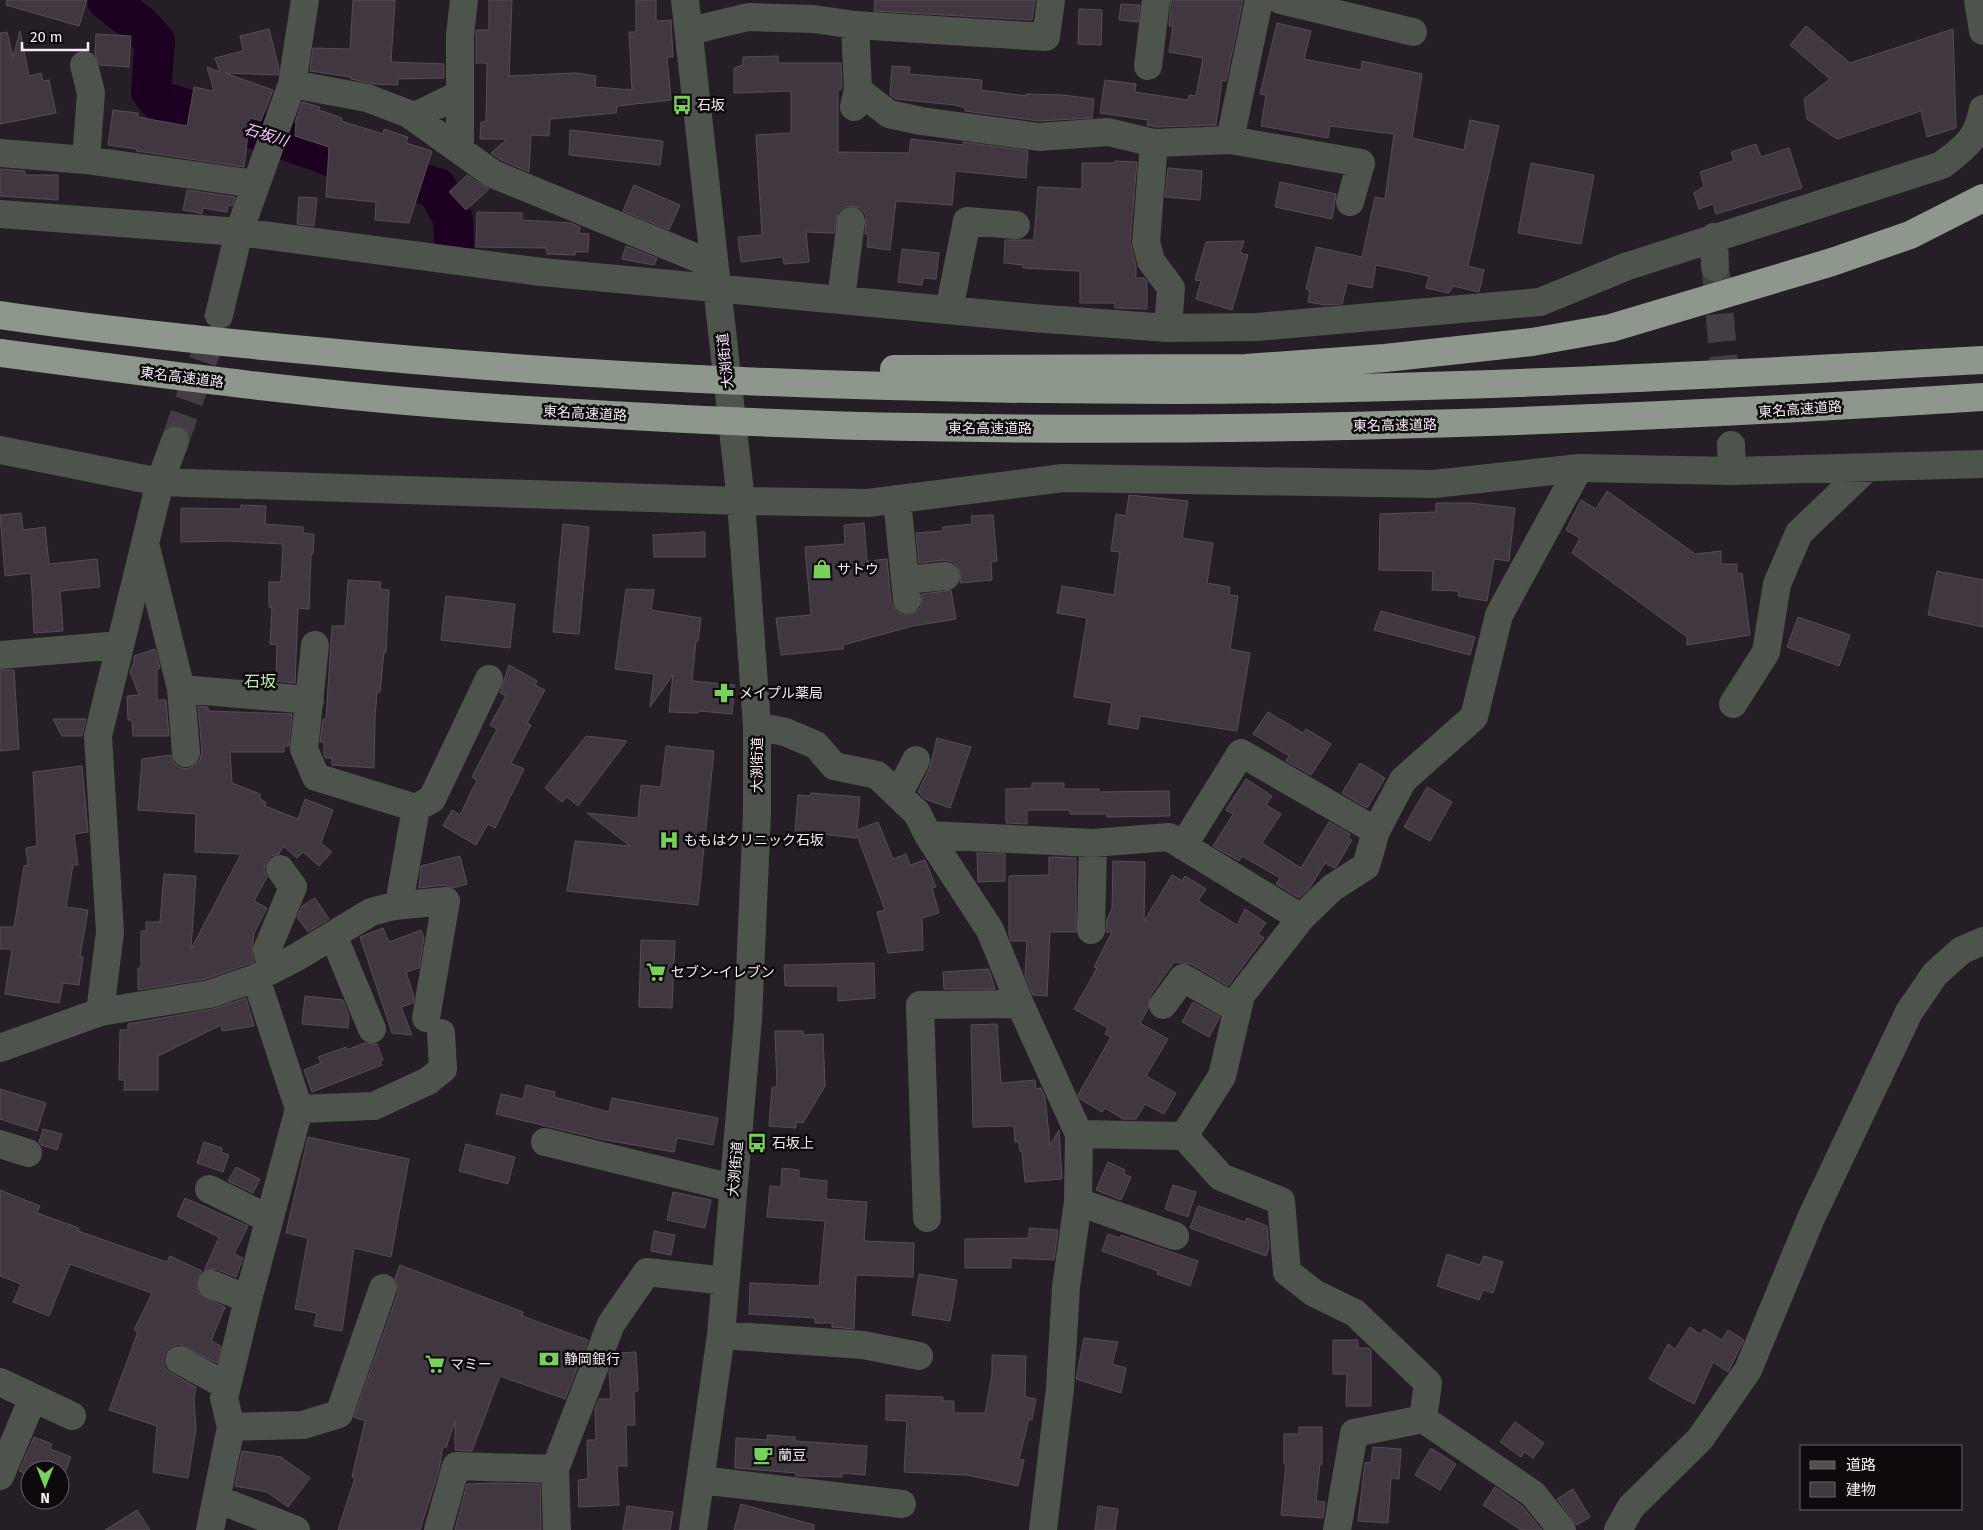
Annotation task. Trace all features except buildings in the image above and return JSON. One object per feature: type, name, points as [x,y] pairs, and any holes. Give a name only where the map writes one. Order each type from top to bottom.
[{"type":"highway","points":[[793,377],[1246,368],[1385,358],[1532,342],[1611,328],[1832,262],[1910,235],[1983,198]]},
{"type":"highway","points":[[0,315],[262,346],[518,370],[640,371],[1168,390],[1409,386],[1623,379],[1983,360]]},
{"type":"highway","name":"東名高速道路","points":[[0,353],[187,378],[493,408],[913,427],[1156,429],[1410,425],[1743,413],[1983,397]]},
{"type":"street","points":[[219,315],[239,232],[292,84],[305,0]]},
{"type":"street","points":[[460,149],[460,35],[464,0]]},
{"type":"street","name":"大渕街道","points":[[685,0],[690,31],[715,276],[741,501],[757,726],[757,812],[748,1019],[721,1335],[693,1530]]},
{"type":"street","points":[[690,31],[748,17],[838,15],[1046,37],[1051,0]]},
{"type":"street","points":[[1148,66],[1156,0]]},
{"type":"street","points":[[1230,140],[1259,0]]},
{"type":"street","points":[[1280,0],[1413,32]]},
{"type":"street","points":[[1978,0],[1983,31]]},
{"type":"street","points":[[838,15],[856,100],[890,114],[921,121],[1039,137],[1108,132],[1154,143],[1230,140],[1361,163],[1350,202]]},
{"type":"street","points":[[84,65],[91,93],[86,160]]},
{"type":"street","points":[[292,84],[367,98],[413,117],[493,174],[715,276]]},
{"type":"street","points":[[413,117],[460,94]]},
{"type":"street","points":[[0,214],[239,232],[533,270],[715,276],[841,299],[949,310],[1168,328],[1257,327],[1540,302],[1625,268],[1714,237],[1942,165],[1970,143],[1981,120],[1983,109]]},
{"type":"street","points":[[1154,143],[1146,242],[1150,261],[1171,288],[1168,328]]},
{"type":"street","points":[[0,153],[86,160],[255,184]]},
{"type":"street","points":[[841,299],[851,221]]},
{"type":"street","points":[[949,310],[968,221],[1016,225]]},
{"type":"street","points":[[1714,237],[1715,268]]},
{"type":"street","points":[[100,1012],[110,932],[98,736],[160,482],[175,442]]},
{"type":"street","points":[[0,450],[160,482],[741,501],[868,503],[1063,478],[1434,484],[1579,468],[1731,458],[1866,469],[1983,464]]},
{"type":"street","points":[[1184,1136],[1222,1076],[1240,995],[1301,918],[1332,888],[1366,866],[1376,832],[1403,780],[1474,717],[1499,615],[1579,468]]},
{"type":"street","points":[[1733,704],[1766,652],[1777,584],[1799,533],[1866,469]]},
{"type":"street","points":[[897,499],[906,590],[946,576]]},
{"type":"street","points":[[146,544],[181,688],[186,752]]},
{"type":"street","points":[[0,655],[120,645]]},
{"type":"street","points":[[315,645],[304,749],[316,777],[416,808],[432,799],[488,679]]},
{"type":"street","points":[[181,688],[310,700]]},
{"type":"street","points":[[757,726],[785,732],[816,745],[834,766],[877,775],[917,813],[928,835],[990,930],[1020,1004],[1079,1134],[1078,1202],[1066,1286],[1060,1388],[1043,1530]]},
{"type":"street","points":[[1183,846],[1240,752],[1376,832]]},
{"type":"street","points":[[898,795],[916,760]]},
{"type":"street","points":[[402,892],[416,808]]},
{"type":"street","points":[[928,835],[1093,843],[1168,837],[1301,918]]},
{"type":"street","points":[[1091,930],[1093,843]]},
{"type":"street","points":[[210,1530],[231,1426],[224,1398],[248,1299],[299,1109],[264,974],[267,950],[293,887],[280,869]]},
{"type":"street","points":[[0,1048],[100,1012],[210,994],[264,974],[371,912],[394,906],[446,901],[433,1025],[443,1069],[428,1081],[374,1106],[299,1109]]},
{"type":"street","points":[[333,935],[372,1029]]},
{"type":"street","points":[[1618,1530],[1631,1507],[1700,1439],[1748,1370],[1811,1218],[1909,1012],[1935,974],[1962,950],[1983,941]]},
{"type":"street","points":[[1163,1005],[1183,978],[1237,1009]]},
{"type":"street","points":[[927,1218],[920,1005],[1020,1004]]},
{"type":"street","points":[[1079,1134],[1184,1136],[1221,1177],[1281,1201],[1287,1272],[1314,1294],[1355,1313],[1428,1383],[1423,1419]]},
{"type":"street","points":[[545,1142],[733,1188]]},
{"type":"street","points":[[0,1144],[28,1154]]},
{"type":"street","points":[[208,1189],[269,1219]]},
{"type":"street","points":[[1078,1202],[1175,1236]]},
{"type":"street","points":[[557,1530],[554,1469],[611,1324],[647,1272],[726,1281]]},
{"type":"street","points":[[211,1284],[248,1299]]},
{"type":"street","points":[[231,1426],[303,1425],[339,1414],[383,1288]]},
{"type":"street","points":[[721,1335],[863,1345],[920,1356]]},
{"type":"street","points":[[179,1360],[227,1386]]},
{"type":"street","points":[[0,1382],[72,1416]]},
{"type":"street","points":[[0,1476],[33,1398]]},
{"type":"street","points":[[1337,1530],[1354,1434],[1423,1419],[1532,1494],[1562,1530]]},
{"type":"street","points":[[438,1530],[456,1466],[554,1469]]},
{"type":"street","points":[[701,1480],[902,1504]]},
{"type":"street","points":[[217,1499],[296,1530]]},
{"type":"waterway","name":"石坂川","points":[[107,0],[141,26],[155,42],[151,91],[159,101],[255,129],[330,156],[437,188],[453,219],[454,244]]},
{"type":"tunnel","points":[[1716,272],[1731,445]]},
{"type":"tunnel","points":[[175,441],[218,318]]},
{"type":"place","name":"石坂","points":[[682,105]]},
{"type":"place","name":"サトウ","points":[[822,569]]},
{"type":"place","name":"メイプル薬局","points":[[724,693]]},
{"type":"place","name":"ももはクリニック石坂","points":[[669,840]]},
{"type":"place","name":"セブン-イレブン","points":[[656,972]]},
{"type":"place","name":"石坂上","points":[[757,1143]]},
{"type":"place","name":"静岡銀行","points":[[549,1359]]},
{"type":"place","name":"マミー","points":[[435,1364]]},
{"type":"place","name":"蘭豆","points":[[763,1455]]},
{"type":"district","name":"石坂","points":[[260,681]]}]
